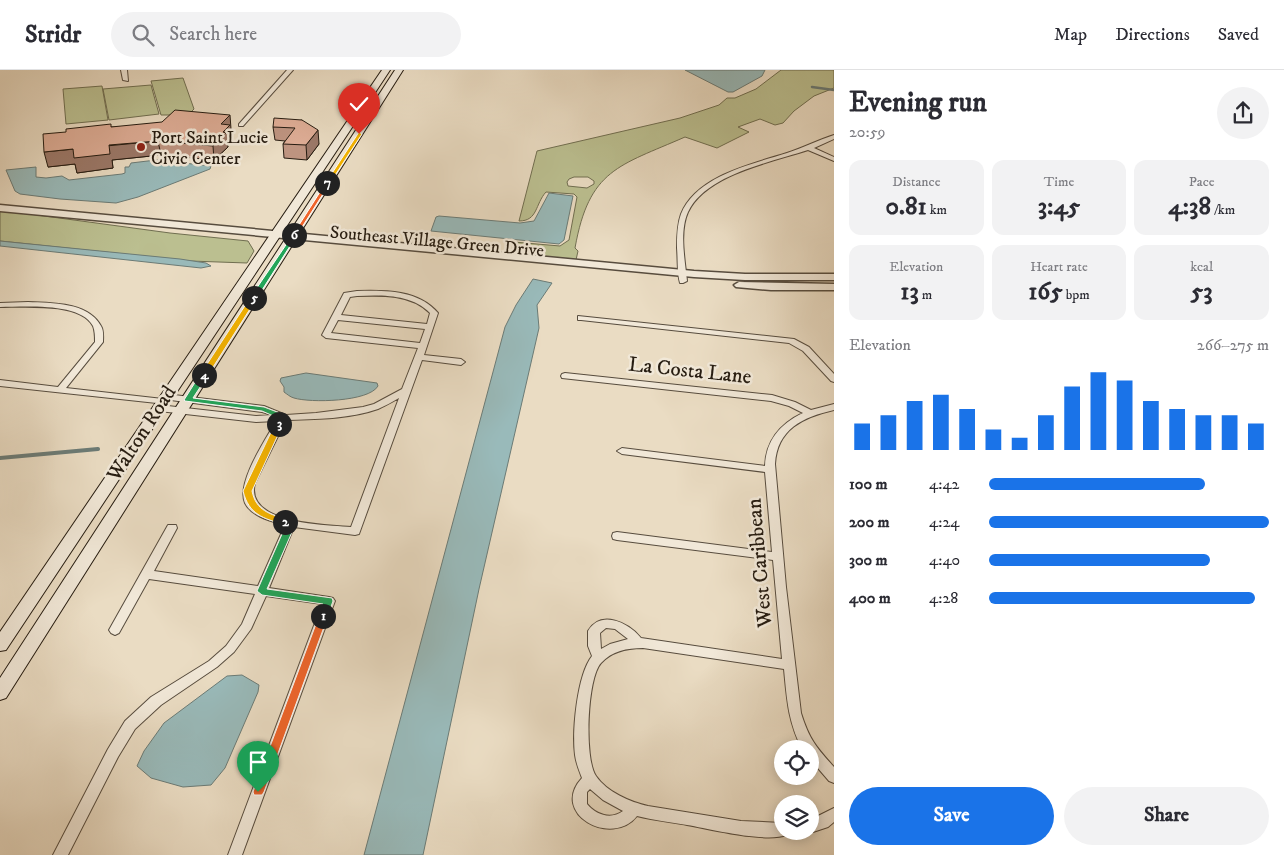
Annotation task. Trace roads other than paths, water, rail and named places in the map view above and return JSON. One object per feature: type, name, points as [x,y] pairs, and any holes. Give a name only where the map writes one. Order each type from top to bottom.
[{"type":"main road","name":"Walton Road","points":[[0,645],[386,70]]},
{"type":"main road","name":"Walton Road","points":[[0,693],[399,70]]},
{"type":"main road","points":[[359,134],[357,128],[365,112],[362,106]]},
{"type":"main road","points":[[340,162],[340,156],[349,137],[346,131]]},
{"type":"street","points":[[124,70],[126,80]]},
{"type":"street","points":[[241,125],[290,70]]},
{"type":"street","points":[[683,277],[682,224],[685,211],[696,196],[712,184],[732,174],[808,148],[834,136]]},
{"type":"street","points":[[808,148],[834,159]]},
{"type":"street","name":"Southeast Village Green Drive","points":[[0,208],[124,225],[291,239],[771,287],[834,287]]},
{"type":"street","name":"Southeast Village Green Drive","points":[[683,277],[834,277]]},
{"type":"street","points":[[283,417],[248,491],[250,502],[260,513],[279,521],[355,531],[419,358],[430,327],[434,313],[424,302],[395,295],[368,292],[347,295],[326,335],[423,346]]},
{"type":"street","points":[[0,305],[58,307],[85,312],[96,320],[101,333],[99,342],[60,390]]},
{"type":"street","points":[[336,317],[430,327]]},
{"type":"street","points":[[580,318],[791,341],[806,349],[834,379]]},
{"type":"street","points":[[419,358],[461,362]]},
{"type":"street","name":"La Costa Lane","points":[[565,376],[772,398],[792,404],[810,413]]},
{"type":"street","points":[[0,383],[163,402],[256,419],[316,416],[364,410],[377,406],[406,391]]},
{"type":"street","points":[[163,402],[184,405]]},
{"type":"street","name":"West Caribbean","points":[[804,740],[795,713],[789,664],[777,557],[771,451],[787,426],[810,413],[834,407]]},
{"type":"street","points":[[622,451],[771,470]]},
{"type":"street","points":[[60,855],[113,753],[130,725],[156,701],[213,664],[230,649],[247,626],[292,523]]},
{"type":"street","points":[[115,630],[172,528]]},
{"type":"street","points":[[617,536],[777,557]]},
{"type":"street","points":[[146,574],[329,601],[235,855]]},
{"type":"street","points":[[598,657],[592,638],[594,631],[603,624],[620,626],[628,630],[638,643]]},
{"type":"street","points":[[774,830],[717,824],[634,808],[609,795],[593,784],[586,770],[581,754],[582,728],[591,667],[598,657],[619,646],[638,643],[789,664]]},
{"type":"street","name":"West Caribbean","points":[[819,761],[834,777]]},
{"type":"street","points":[[590,778],[580,790],[579,801],[582,810],[590,818],[604,822],[617,822],[627,817],[634,808]]},
{"type":"street","points":[[819,824],[834,814]]},
{"type":"water","points":[[685,70],[765,70],[762,76],[733,92],[728,92]]},
{"type":"water","points":[[156,160],[211,166],[210,169],[138,197],[116,203],[20,194],[15,191],[6,170],[36,167],[36,177],[62,176],[69,180],[122,174],[125,173],[125,167],[129,167],[131,163]]},
{"type":"water","points":[[549,193],[573,196],[564,240],[559,244],[431,231],[436,217],[439,216],[520,223],[534,221]]},
{"type":"water","points":[[0,241],[180,259],[206,263],[211,266],[201,268],[0,246]]},
{"type":"water","points":[[533,279],[552,283],[537,305],[539,328],[479,589],[423,855],[364,855],[505,327],[516,305]]},
{"type":"water","points":[[306,373],[377,383],[378,386],[363,395],[325,401],[302,400],[293,398],[284,392],[284,387],[280,381],[281,378]]},
{"type":"water","points":[[242,675],[259,685],[258,692],[225,768],[211,785],[183,787],[151,778],[137,766],[144,751],[164,723],[227,676]]},
{"type":"waterway","points":[[812,87],[834,90]]},
{"type":"waterway","points":[[0,458],[98,449]]},
{"type":"place","name":"Port Saint Lucie Civic Center","points":[[141,147]]}]
